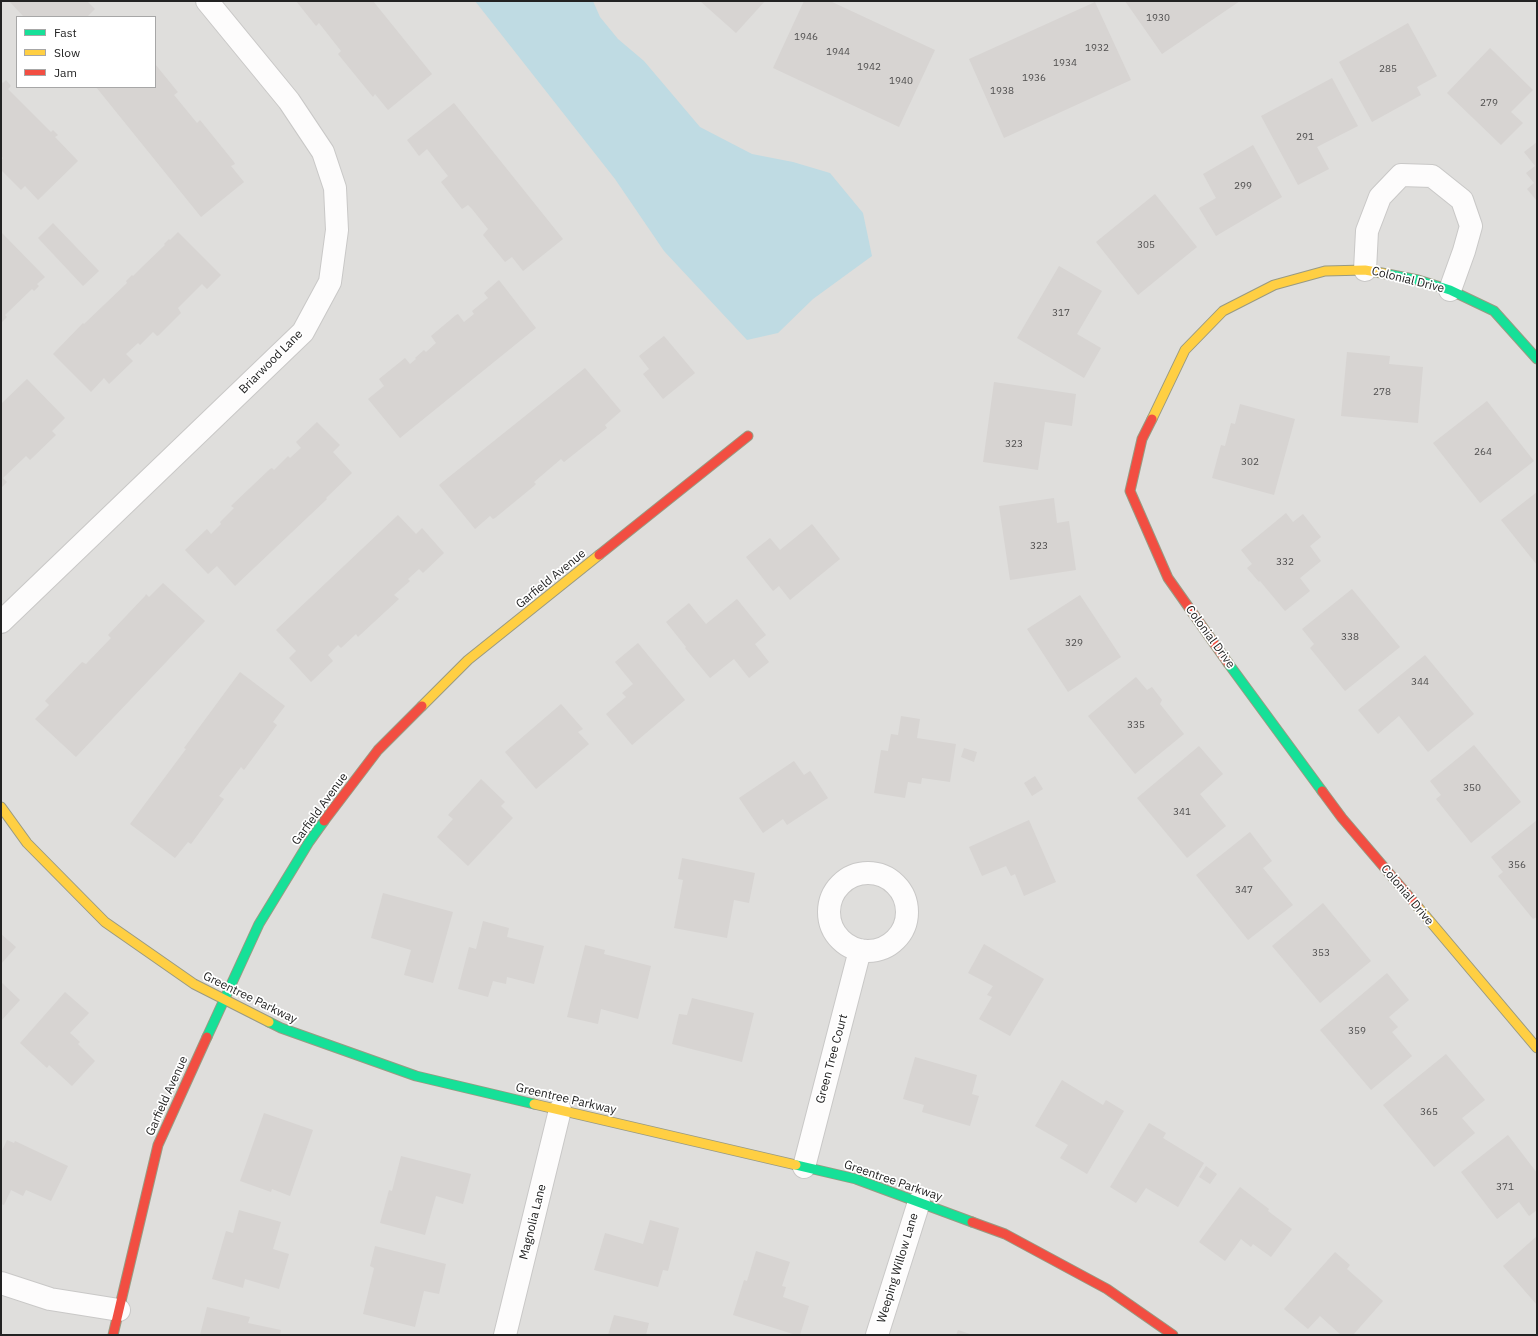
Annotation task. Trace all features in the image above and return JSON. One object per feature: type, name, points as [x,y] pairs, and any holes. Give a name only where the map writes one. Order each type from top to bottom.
[{"type":"street","name":"Briarwood Lane","points":[[1,622],[303,332],[330,282],[337,230],[336,209],[334,188],[323,152],[289,101],[207,1]]},
{"type":"street","name":"Colonial Drive","points":[[1365,270],[1367,232],[1380,197],[1401,175],[1432,176],[1462,200],[1470,226],[1464,251],[1450,290]]},
{"type":"street","name":"Colonial Drive","points":[[1537,359],[1494,311],[1450,290],[1418,280],[1365,270],[1326,271],[1274,285],[1223,311],[1185,350],[1142,439],[1130,491],[1168,578],[1219,650],[1342,818],[1537,1048]]},
{"type":"street","name":"Garfield Avenue","points":[[113,1335],[158,1145],[259,924],[309,842],[378,750],[468,660],[748,436]]},
{"type":"street","name":"Greentree Parkway","points":[[1,807],[27,843],[105,922],[194,984],[281,1028],[416,1076],[856,1179],[1005,1234],[1107,1289],[1173,1335]]},
{"type":"street","name":"Green Tree Court","points":[[804,1167],[860,950]]},
{"type":"street","name":"Magnolia Lane","points":[[505,1335],[560,1110]]},
{"type":"street","name":"Weeping Willow Lane","points":[[877,1335],[919,1202]]},
{"type":"street","points":[[1,1283],[50,1299],[119,1310]]},
{"type":"shaded area","points":[[1,1],[1537,1],[1537,1335],[1,1335]]},
{"type":"water","points":[[475,1],[593,1],[600,17],[618,39],[644,61],[700,127],[752,154],[793,162],[830,173],[863,213],[872,256],[813,299],[778,333],[747,340],[664,251],[615,179]]},
{"type":"building","points":[[9,1],[87,1],[95,9],[88,16],[23,16]]},
{"type":"building","points":[[296,1],[373,1],[432,74],[388,110],[375,94],[373,97],[338,54],[341,51],[319,23],[316,26]]},
{"type":"building","points":[[700,1],[765,1],[736,33]]},
{"type":"building","points":[[804,1],[830,1],[935,50],[899,127],[773,68]]},
{"type":"building","points":[[1125,1],[1240,1],[1162,54]]},
{"type":"building","points":[[1095,2],[1131,80],[1004,138],[969,59]]},
{"type":"building","points":[[1408,23],[1437,76],[1417,87],[1421,95],[1372,122],[1339,62]]},
{"type":"building","points":[[1490,48],[1533,90],[1511,112],[1523,123],[1501,145],[1447,93]]},
{"type":"building","points":[[156,65],[178,92],[174,95],[197,123],[200,120],[234,162],[235,164],[231,166],[244,182],[201,217],[97,88],[156,88]]},
{"type":"building","points":[[1332,78],[1358,126],[1317,147],[1329,169],[1298,185],[1261,116]]},
{"type":"building","points":[[6,80],[11,86],[8,89],[51,132],[53,130],[58,135],[55,137],[78,161],[38,200],[25,186],[21,190],[1,170],[1,161],[3,158],[1,156],[1,81],[3,83]]},
{"type":"building","points":[[454,103],[563,239],[523,271],[512,257],[505,262],[483,235],[488,229],[472,209],[468,205],[462,209],[441,182],[448,176],[427,149],[419,156],[407,140]]},
{"type":"building","points":[[1537,142],[1537,201],[1527,189],[1534,183],[1526,173],[1535,166],[1524,152]]},
{"type":"building","points":[[1253,145],[1282,197],[1216,236],[1199,208],[1216,198],[1203,174]]},
{"type":"building","points":[[1155,194],[1197,247],[1138,295],[1096,242]]},
{"type":"building","points":[[53,223],[99,271],[83,286],[38,238]]},
{"type":"building","points":[[1,232],[45,277],[37,284],[39,286],[34,291],[32,289],[5,315],[7,317],[1,323]]},
{"type":"building","points":[[178,232],[221,275],[207,289],[202,284],[178,308],[181,313],[159,335],[157,336],[153,332],[140,345],[138,343],[126,354],[133,361],[109,384],[104,378],[91,392],[53,354],[83,323],[84,324],[127,283],[126,281],[132,275],[133,276],[165,245],[164,244],[169,239],[170,240]]},
{"type":"building","points":[[1059,266],[1102,291],[1077,334],[1101,348],[1084,378],[1017,338]]},
{"type":"building","points":[[499,280],[536,328],[400,438],[368,399],[384,386],[379,379],[405,358],[410,364],[424,350],[426,352],[436,343],[431,336],[456,315],[458,314],[464,322],[474,314],[472,311],[488,298],[484,293]]},
{"type":"building","points":[[664,336],[695,373],[663,399],[643,374],[649,369],[639,356]]},
{"type":"building","points":[[1347,352],[1390,356],[1389,364],[1423,367],[1418,423],[1341,416]]},
{"type":"building","points":[[585,368],[621,411],[605,425],[607,428],[564,462],[561,459],[534,482],[536,484],[534,486],[495,518],[493,519],[490,516],[475,529],[439,485]]},
{"type":"building","points":[[27,379],[65,418],[52,431],[56,435],[30,460],[26,456],[3,478],[7,482],[1,488],[1,404]]},
{"type":"building","points":[[994,382],[1076,394],[1072,426],[1045,422],[1038,470],[983,462]]},
{"type":"building","points":[[1487,401],[1534,461],[1480,503],[1433,443]]},
{"type":"building","points":[[1240,404],[1295,419],[1274,495],[1212,478],[1221,445],[1225,446],[1231,423],[1235,424]]},
{"type":"building","points":[[317,422],[340,445],[333,452],[352,473],[326,498],[327,499],[235,586],[217,566],[208,574],[185,550],[207,529],[211,534],[221,524],[220,522],[234,508],[231,506],[232,505],[270,469],[272,468],[274,470],[288,456],[290,458],[301,448],[296,442]]},
{"type":"building","points":[[1537,492],[1537,565],[1501,520]]},
{"type":"building","points":[[1054,498],[1057,523],[1069,521],[1076,570],[1010,580],[999,506]]},
{"type":"building","points":[[1286,513],[1293,522],[1303,514],[1321,537],[1310,546],[1321,561],[1300,578],[1310,591],[1285,611],[1247,568],[1252,564],[1241,550]]},
{"type":"building","points":[[398,515],[416,534],[422,528],[444,553],[423,573],[419,569],[408,579],[410,581],[394,595],[399,599],[358,637],[356,634],[341,648],[338,645],[328,655],[333,661],[311,682],[289,658],[296,651],[276,630]]},
{"type":"building","points":[[812,524],[840,559],[790,600],[779,586],[773,591],[746,557],[770,538],[780,550]]},
{"type":"building","points":[[163,583],[205,621],[76,757],[35,719],[49,705],[45,701],[82,662],[86,664],[111,638],[108,635],[146,594],[149,597]]},
{"type":"building","points":[[1352,589],[1400,647],[1345,691],[1310,648],[1314,644],[1302,629]]},
{"type":"building","points":[[1080,595],[1121,657],[1068,692],[1027,629]]},
{"type":"building","points":[[737,599],[766,635],[755,644],[769,662],[749,678],[734,659],[710,678],[666,622],[689,603],[706,624]]},
{"type":"building","points":[[638,643],[685,700],[632,745],[606,714],[626,697],[622,693],[633,684],[615,662]]},
{"type":"building","points":[[1425,655],[1474,714],[1428,752],[1399,716],[1378,734],[1358,710]]},
{"type":"building","points":[[240,672],[285,706],[273,722],[277,725],[244,770],[241,767],[219,796],[224,799],[191,844],[188,842],[175,858],[130,824],[186,749],[184,748]]},
{"type":"building","points":[[1136,677],[1147,690],[1152,687],[1162,700],[1160,704],[1184,734],[1135,774],[1088,716]]},
{"type":"building","points":[[561,704],[583,729],[578,732],[589,744],[536,789],[505,752]]},
{"type":"building","points":[[901,716],[920,719],[917,738],[956,744],[950,782],[922,778],[921,784],[908,782],[905,798],[874,793],[881,750],[888,751],[891,734],[898,735]]},
{"type":"building","points":[[1474,745],[1521,802],[1471,843],[1436,799],[1441,795],[1430,781]]},
{"type":"building","points":[[1199,746],[1223,774],[1200,794],[1226,826],[1187,858],[1137,798]]},
{"type":"building","points":[[964,748],[977,752],[974,762],[961,757]]},
{"type":"building","points":[[794,761],[804,775],[810,771],[811,772],[828,798],[787,825],[783,819],[763,833],[739,798]]},
{"type":"building","points":[[1035,776],[1043,789],[1032,796],[1024,783]]},
{"type":"building","points":[[481,779],[505,802],[501,806],[513,818],[468,866],[437,837],[453,819],[448,815]]},
{"type":"building","points":[[1029,820],[1056,882],[1024,896],[1015,874],[1011,876],[1006,866],[982,876],[969,847]]},
{"type":"building","points":[[1537,820],[1537,917],[1533,919],[1498,876],[1503,872],[1491,857]]},
{"type":"building","points":[[1250,832],[1272,861],[1263,868],[1293,905],[1248,940],[1196,875]]},
{"type":"building","points":[[682,858],[755,873],[749,903],[734,900],[727,938],[674,928],[683,880],[678,879]]},
{"type":"building","points":[[383,893],[453,912],[433,983],[404,975],[411,950],[371,938]]},
{"type":"building","points":[[1323,903],[1371,961],[1320,1003],[1272,946]]},
{"type":"building","points":[[483,921],[509,928],[507,937],[544,946],[534,984],[507,977],[506,984],[493,981],[488,997],[458,989],[469,947],[476,949]]},
{"type":"building","points":[[1,934],[16,947],[1,964]]},
{"type":"building","points":[[984,944],[1044,979],[1010,1036],[979,1019],[992,997],[987,995],[993,986],[968,973]]},
{"type":"building","points":[[585,945],[605,950],[604,954],[651,966],[638,1019],[601,1009],[598,1024],[567,1017]]},
{"type":"building","points":[[1387,973],[1409,1000],[1389,1017],[1398,1027],[1392,1032],[1412,1056],[1371,1090],[1320,1030]]},
{"type":"building","points":[[1,982],[20,1000],[1,1021]]},
{"type":"building","points":[[65,992],[89,1013],[70,1033],[80,1042],[78,1044],[95,1061],[72,1086],[49,1065],[47,1068],[20,1043]]},
{"type":"building","points":[[692,998],[754,1013],[742,1062],[672,1044],[679,1014],[687,1015]]},
{"type":"building","points":[[1446,1054],[1485,1100],[1462,1118],[1475,1133],[1434,1167],[1383,1105]]},
{"type":"building","points":[[915,1057],[977,1075],[972,1094],[979,1096],[970,1126],[922,1112],[924,1105],[903,1099]]},
{"type":"building","points":[[1062,1080],[1103,1105],[1106,1100],[1124,1111],[1087,1174],[1060,1158],[1068,1145],[1035,1126]]},
{"type":"building","points":[[264,1113],[313,1130],[290,1196],[272,1189],[271,1192],[240,1181]]},
{"type":"building","points":[[1149,1123],[1166,1133],[1163,1138],[1204,1163],[1178,1207],[1146,1188],[1136,1203],[1110,1187]]},
{"type":"building","points":[[1508,1135],[1537,1173],[1537,1210],[1529,1216],[1519,1202],[1497,1219],[1461,1172]]},
{"type":"building","points":[[7,1140],[14,1143],[15,1141],[68,1166],[51,1201],[26,1190],[23,1196],[11,1190],[4,1205],[1,1204],[1,1153]]},
{"type":"building","points":[[401,1156],[471,1174],[463,1204],[436,1196],[425,1235],[380,1223],[389,1190],[392,1191]]},
{"type":"building","points":[[1206,1166],[1217,1174],[1210,1184],[1199,1177]]},
{"type":"building","points":[[1240,1187],[1292,1229],[1271,1257],[1253,1244],[1251,1247],[1241,1239],[1225,1261],[1199,1242]]},
{"type":"building","points":[[239,1210],[281,1222],[273,1249],[289,1254],[279,1289],[245,1279],[243,1288],[212,1279],[226,1231],[233,1233]]},
{"type":"building","points":[[650,1220],[679,1228],[668,1271],[663,1270],[658,1287],[594,1270],[605,1233],[643,1244]]},
{"type":"building","points":[[1537,1236],[1537,1305],[1503,1266]]},
{"type":"building","points":[[375,1246],[446,1264],[439,1294],[424,1291],[415,1327],[363,1314],[374,1268],[370,1266]]},
{"type":"building","points":[[756,1251],[790,1262],[782,1286],[786,1287],[783,1297],[809,1306],[800,1335],[733,1315],[744,1280],[747,1281]]},
{"type":"building","points":[[1335,1252],[1350,1265],[1347,1269],[1383,1301],[1353,1335],[1341,1335],[1320,1316],[1308,1329],[1284,1309]]},
{"type":"building","points":[[207,1307],[250,1317],[248,1323],[281,1330],[280,1335],[200,1335]]},
{"type":"building","points":[[614,1315],[649,1323],[646,1335],[608,1335]]},
{"type":"building","points":[[958,1330],[973,1335],[956,1335]]},
{"type":"traffic: fast","points":[[1387,274],[1418,280],[1450,290],[1494,311],[1537,359]]},
{"type":"traffic: fast","points":[[1228,663],[1322,791]]},
{"type":"traffic: fast","points":[[207,1037],[259,924],[309,842],[324,821]]},
{"type":"traffic: fast","points":[[269,1022],[281,1028],[416,1076],[534,1104]]},
{"type":"traffic: fast","points":[[796,1165],[856,1179],[972,1222]]},
{"type":"traffic: slow","points":[[1152,419],[1185,350],[1223,311],[1274,285],[1325,271],[1365,270],[1387,274]]},
{"type":"traffic: slow","points":[[422,706],[468,660],[599,555]]},
{"type":"traffic: slow","points":[[1,807],[27,843],[105,922],[194,984],[269,1022]]},
{"type":"traffic: slow","points":[[1418,907],[1537,1048]]},
{"type":"traffic: slow","points":[[534,1104],[796,1165]]},
{"type":"traffic: jam","points":[[1152,419],[1142,439],[1130,491],[1168,578],[1228,663]]},
{"type":"traffic: jam","points":[[599,555],[748,436]]},
{"type":"traffic: jam","points":[[324,821],[378,750],[422,706]]},
{"type":"traffic: jam","points":[[1322,791],[1342,818],[1418,907]]},
{"type":"traffic: jam","points":[[113,1335],[158,1145],[207,1037]]},
{"type":"traffic: jam","points":[[972,1222],[1005,1234],[1107,1289],[1173,1335]]}]
